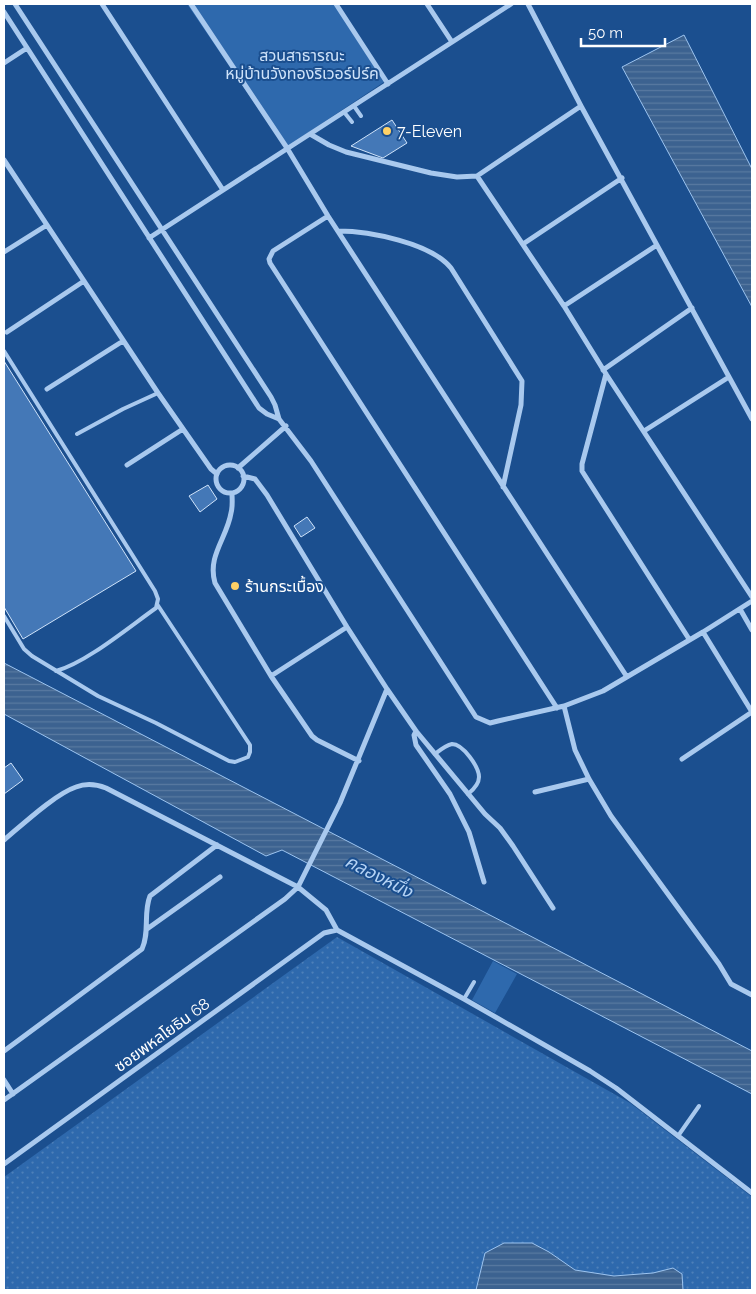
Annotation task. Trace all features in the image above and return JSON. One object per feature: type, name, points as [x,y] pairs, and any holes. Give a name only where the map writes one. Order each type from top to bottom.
[{"type":"street","points":[[15,4],[271,397],[279,419]]},
{"type":"street","points":[[102,4],[223,190]]},
{"type":"street","points":[[190,4],[287,148],[328,216],[627,677]]},
{"type":"street","points":[[336,4],[388,84]]},
{"type":"street","points":[[427,4],[452,42]]},
{"type":"street","points":[[149,238],[511,4]]},
{"type":"street","points":[[528,4],[581,106],[752,419]]},
{"type":"street","points":[[4,12],[259,408],[279,419],[286,426],[311,461],[476,717],[490,723],[557,708],[590,698],[752,601]]},
{"type":"street","points":[[4,63],[27,48]]},
{"type":"street","points":[[310,134],[330,145],[356,154],[431,173],[457,177],[478,176],[581,106]]},
{"type":"street","points":[[5,164],[158,393],[211,469],[217,474]]},
{"type":"street","points":[[478,176],[752,597]]},
{"type":"street","points":[[523,244],[622,178]]},
{"type":"street","points":[[328,216],[273,251],[269,259],[270,263],[557,708]]},
{"type":"street","points":[[4,252],[47,225]]},
{"type":"street","points":[[338,231],[369,234],[428,250],[446,262],[456,276],[522,381],[521,405],[503,487]]},
{"type":"street","points":[[564,306],[657,245]]},
{"type":"street","points":[[7,332],[84,281]]},
{"type":"street","points":[[689,639],[582,470],[582,464],[605,372],[692,308]]},
{"type":"street","points":[[48,389],[123,341]]},
{"type":"street","points":[[644,431],[729,377]]},
{"type":"street","points":[[238,468],[286,426]]},
{"type":"street","points":[[126,465],[183,429]]},
{"type":"street","points":[[226,466],[238,468],[243,476],[243,485],[232,493],[224,492],[218,486],[217,474],[226,466]]},
{"type":"street","points":[[243,476],[255,479],[267,495],[387,689],[435,754],[514,846],[554,908]]},
{"type":"street","points":[[232,493],[232,513],[215,555],[212,575],[220,593],[271,676],[312,736],[359,761]]},
{"type":"street","points":[[740,609],[752,630]]},
{"type":"street","points":[[271,676],[348,627]]},
{"type":"street","points":[[682,759],[752,712],[702,632]]},
{"type":"street","points":[[4,1100],[285,899],[298,887],[359,761],[387,689]]},
{"type":"street","points":[[564,706],[575,750],[588,779],[611,816],[720,964],[731,984],[752,996]]},
{"type":"street","points":[[416,730],[414,735],[416,745],[450,794],[469,832],[484,882]]},
{"type":"street","points":[[535,792],[588,779]]},
{"type":"street","points":[[4,840],[63,793],[76,787],[96,784],[106,788],[298,887],[326,910],[337,930],[464,999],[590,1071],[616,1088],[752,1193]]},
{"type":"street","points":[[4,1051],[142,949],[145,943],[147,910],[150,896],[216,845]]},
{"type":"street","points":[[147,929],[220,877]]},
{"type":"street","name":"ซอยพหลโยธิน 68","points":[[4,1164],[324,933],[337,930]]},
{"type":"street","points":[[4,1080],[13,1094]]},
{"type":"lane","points":[[354,106],[362,116]]},
{"type":"lane","points":[[344,112],[352,122]]},
{"type":"lane","points":[[4,351],[155,591],[158,604],[250,746],[248,757],[235,762],[229,761],[156,723],[98,696],[24,649],[4,616]]},
{"type":"lane","points":[[77,434],[158,393]]},
{"type":"lane","points":[[56,671],[66,668],[90,654],[156,608],[158,604]]},
{"type":"lane","points":[[435,754],[449,745],[455,744],[468,756],[477,769],[479,778],[468,794]]},
{"type":"lane","points":[[464,999],[474,982]]},
{"type":"lane","points":[[678,1136],[699,1106]]},
{"type":"green space","name":"สวนสาธารณะ หมู่บ้านวังทองริเวอร์ปร์ค","points":[[187,4],[334,4],[384,82],[285,148]]},
{"type":"green space","points":[[337,937],[630,1103],[752,1197],[752,1290],[4,1290],[4,1177]]},
{"type":"green space","points":[[493,961],[517,974],[495,1013],[472,1000]]},
{"type":"water","points":[[684,35],[752,169],[752,307],[622,67]]},
{"type":"water","name":"คลองหนึ่ง","points":[[4,663],[752,1051],[752,1094],[282,850],[266,856],[4,714]]},
{"type":"water","points":[[504,1243],[532,1243],[575,1270],[614,1276],[653,1273],[673,1268],[682,1274],[683,1290],[476,1290],[485,1253]]},
{"type":"building","name":"7-Eleven","points":[[392,120],[407,143],[383,158],[351,146]]},
{"type":"building","points":[[4,361],[136,571],[23,639],[4,607]]},
{"type":"building","points":[[208,485],[217,499],[200,512],[189,496]]},
{"type":"building","points":[[307,517],[315,528],[301,537],[294,526]]},
{"type":"building","points":[[11,763],[23,780],[4,794],[4,768]]},
{"type":"place","name":"7-Eleven","points":[[387,131]]},
{"type":"place","name":"ร้านกระเบื้อง","points":[[235,586]]}]
